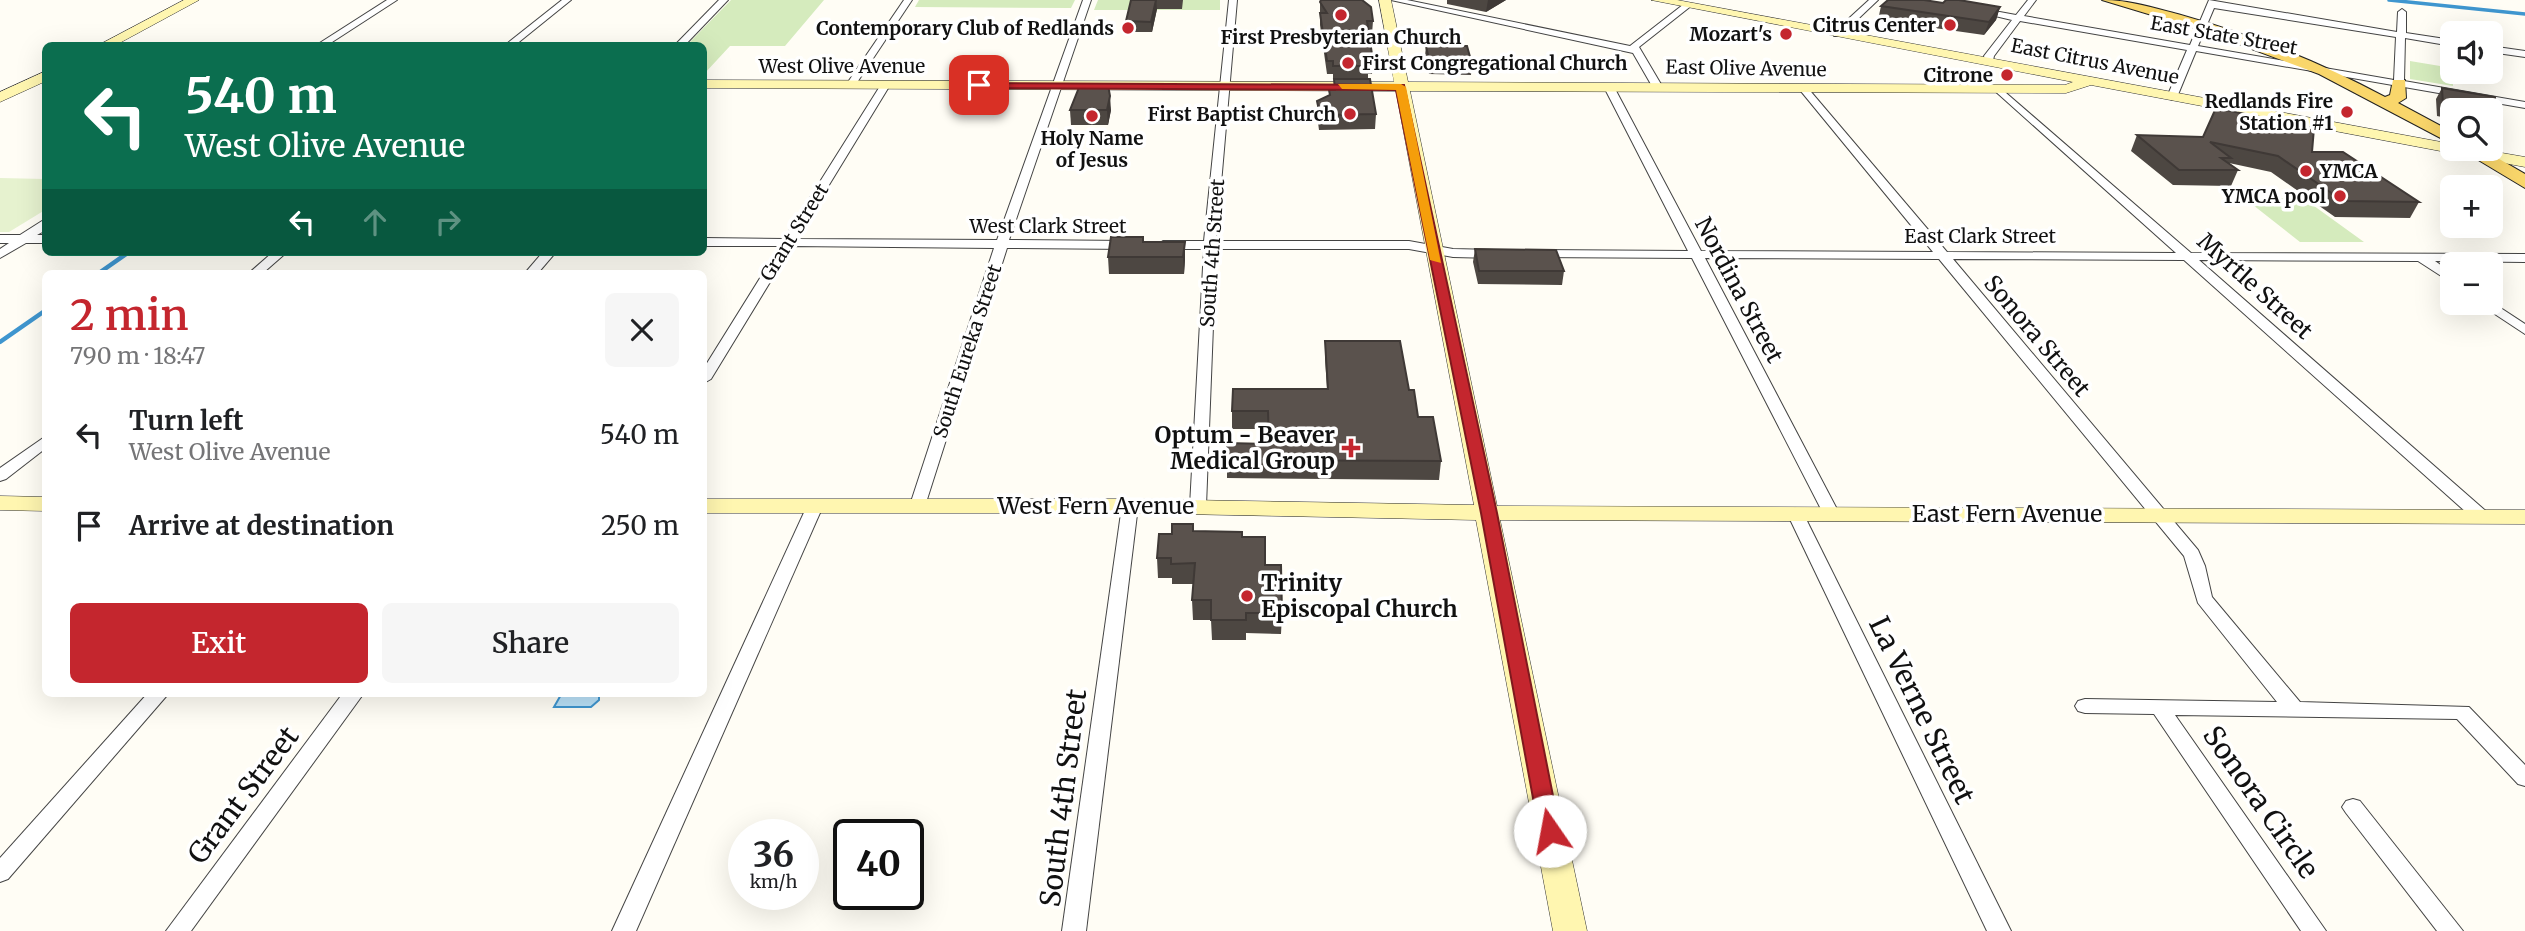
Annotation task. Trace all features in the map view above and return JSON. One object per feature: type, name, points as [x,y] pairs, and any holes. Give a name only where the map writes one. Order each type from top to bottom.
[{"type":"main road","points":[[2109,0],[2204,24]]},
{"type":"main road","points":[[2131,0],[2307,58],[2325,71],[2440,132]]},
{"type":"main road","points":[[2385,102],[2398,98],[2399,83]]},
{"type":"main road","points":[[2490,161],[2525,182]]},
{"type":"street","points":[[111,42],[193,0]]},
{"type":"street","points":[[325,42],[393,0]]},
{"type":"street","points":[[513,42],[567,0]]},
{"type":"street","points":[[682,42],[724,0]]},
{"type":"street","points":[[851,85],[908,0]]},
{"type":"street","name":"South Eureka Street","points":[[918,505],[1001,246],[1087,0]]},
{"type":"street","name":"South 4th Street","points":[[1198,506],[1210,244],[1233,0]]},
{"type":"street","points":[[1385,0],[1570,931]]},
{"type":"street","points":[[1395,0],[1638,51]]},
{"type":"street","name":"East Citrus Avenue","points":[[1657,0],[1691,3],[1838,34],[2440,146]]},
{"type":"street","points":[[1838,34],[1874,0]]},
{"type":"street","points":[[1989,62],[1989,56],[2032,0]]},
{"type":"street","points":[[2172,97],[2212,2],[2440,41]]},
{"type":"street","points":[[1657,86],[1635,44],[1691,3]]},
{"type":"street","name":"East State Street","points":[[1965,8],[2525,105]]},
{"type":"street","points":[[2399,83],[2402,12]]},
{"type":"street","points":[[2503,51],[2525,54]]},
{"type":"street","name":"East Olive Avenue","points":[[1401,87],[2066,89],[2090,81]]},
{"type":"street","points":[[0,83],[38,83]]},
{"type":"street","points":[[0,98],[38,83]]},
{"type":"street","name":"West Olive Avenue","points":[[707,84],[1401,87]]},
{"type":"street","name":"Grant Street","points":[[707,374],[885,85]]},
{"type":"street","name":"Nordina Street","points":[[1609,87],[1831,513]]},
{"type":"street","name":"Sonora Street","points":[[1804,88],[2158,514]]},
{"type":"street","name":"Myrtle Street","points":[[1998,89],[2482,516]]},
{"type":"street","points":[[2404,140],[2405,123],[2413,117]]},
{"type":"street","name":"East Citrus Avenue","points":[[2503,157],[2525,162]]},
{"type":"street","points":[[0,254],[42,226]]},
{"type":"street","points":[[0,239],[42,239]]},
{"type":"street","name":"West Clark Street","points":[[707,242],[1141,245]]},
{"type":"street","name":"West Clark Street","points":[[1155,245],[1409,245],[1434,250]]},
{"type":"street","name":"East Clark Street","points":[[1434,250],[1510,254],[2525,258]]},
{"type":"street","points":[[259,270],[276,256]]},
{"type":"street","points":[[534,270],[546,256]]},
{"type":"street","points":[[2420,257],[2440,271]]},
{"type":"street","points":[[2503,315],[2525,330]]},
{"type":"street","points":[[0,476],[42,443]]},
{"type":"street","points":[[0,503],[42,504]]},
{"type":"street","name":"West Fern Avenue","points":[[707,506],[1198,506],[1489,513]]},
{"type":"street","points":[[624,931],[815,506]]},
{"type":"street","name":"South 4th Street","points":[[1074,931],[1130,506]]},
{"type":"street","name":"East Fern Avenue","points":[[1489,513],[2525,517]]},
{"type":"street","name":"La Verne Street","points":[[1795,513],[1999,931]]},
{"type":"street","points":[[2158,514],[2198,565],[2204,599],[2294,709]]},
{"type":"street","points":[[0,873],[155,697]]},
{"type":"street","name":"Grant Street","points":[[177,931],[351,697]]},
{"type":"street","name":"Sonora Circle","points":[[2085,706],[2462,712],[2525,778]]},
{"type":"street","name":"Sonora Circle","points":[[2159,707],[2314,931]]},
{"type":"street","points":[[2353,807],[2451,931]]},
{"type":"green space","points":[[731,0],[824,0],[785,46],[730,46],[707,71],[707,42],[690,42]]},
{"type":"green space","points":[[919,0],[1075,0],[1071,8],[915,7]]},
{"type":"green space","points":[[1098,0],[1220,0],[1220,10],[1094,10]]},
{"type":"green space","points":[[2410,61],[2440,66],[2440,84],[2410,79]]},
{"type":"green space","points":[[0,178],[42,179],[42,212],[9,232],[0,232]]},
{"type":"green space","points":[[2246,198],[2303,198],[2364,242],[2300,242],[2253,205],[2261,204]]},
{"type":"water","points":[[560,697],[599,697],[591,707],[554,707]]},
{"type":"building","points":[[1131,0],[1156,0],[1151,22],[1126,21]]},
{"type":"building","points":[[1321,0],[1362,0],[1371,7],[1373,21],[1367,21],[1373,61],[1368,61],[1368,66],[1333,66],[1333,61],[1327,61],[1320,13],[1327,13]]},
{"type":"building","points":[[1888,0],[1943,3],[1946,0],[1959,0],[2000,7],[1989,22],[1881,6]]},
{"type":"building","points":[[1426,46],[1467,46],[1472,64],[1430,64]]},
{"type":"building","points":[[1334,79],[1370,79],[1376,114],[1320,115],[1317,101],[1330,95],[1329,90],[1335,90]]},
{"type":"building","points":[[1080,85],[1108,85],[1110,96],[1107,110],[1070,110]]},
{"type":"building","points":[[2442,88],[2495,98],[2443,98]]},
{"type":"building","points":[[2216,108],[2314,128],[2312,152],[2343,152],[2419,202],[2343,201],[2278,156],[2210,142],[2231,158],[2221,158],[2238,170],[2179,170],[2137,135],[2203,137]]},
{"type":"building","points":[[1111,237],[1143,237],[1143,242],[1185,242],[1183,257],[1108,257]]},
{"type":"building","points":[[1475,249],[1556,250],[1564,271],[1479,271]]},
{"type":"building","points":[[1325,341],[1400,341],[1409,390],[1414,390],[1418,417],[1433,417],[1441,461],[1227,460],[1227,443],[1269,444],[1268,411],[1232,411],[1233,389],[1328,389]]},
{"type":"building","name":"Trinity Episcopal Church","points":[[1172,524],[1193,524],[1193,531],[1242,532],[1242,537],[1265,537],[1265,565],[1281,565],[1282,613],[1246,613],[1246,620],[1211,620],[1211,600],[1192,600],[1195,563],[1171,564],[1171,558],[1157,558],[1159,534],[1172,534]]},
{"type":"waterway","points":[[2389,0],[2525,14]]},
{"type":"waterway","points":[[103,270],[123,256]]},
{"type":"waterway","points":[[0,342],[42,313]]},
{"type":"slow traffic","points":[[1342,87],[1401,87],[1437,260]]},
{"type":"place","name":"First Presbyterian Church","points":[[1341,15]]},
{"type":"place","name":"Citrus Center","points":[[1950,25]]},
{"type":"place","name":"Contemporary Club of Redlands","points":[[1128,28]]},
{"type":"place","name":"Mozart's","points":[[1786,34]]},
{"type":"place","name":"First Congregational Church","points":[[1348,63]]},
{"type":"place","name":"Citrone","points":[[2007,75]]},
{"type":"place","name":"Redlands Fire Station #1","points":[[2347,112]]},
{"type":"place","name":"First Baptist Church","points":[[1350,114]]},
{"type":"place","name":"Holy Name of Jesus","points":[[1092,116]]},
{"type":"place","name":"YMCA","points":[[2306,171]]},
{"type":"place","name":"YMCA pool","points":[[2340,196]]},
{"type":"place","name":"Optum - Beaver Medical Group","points":[[1351,448]]},
{"type":"place","name":"Trinity Episcopal Church","points":[[1247,596]]},
{"type":"route","points":[[979,85],[1401,87],[1489,513],[1514,656],[1550,831]]}]
